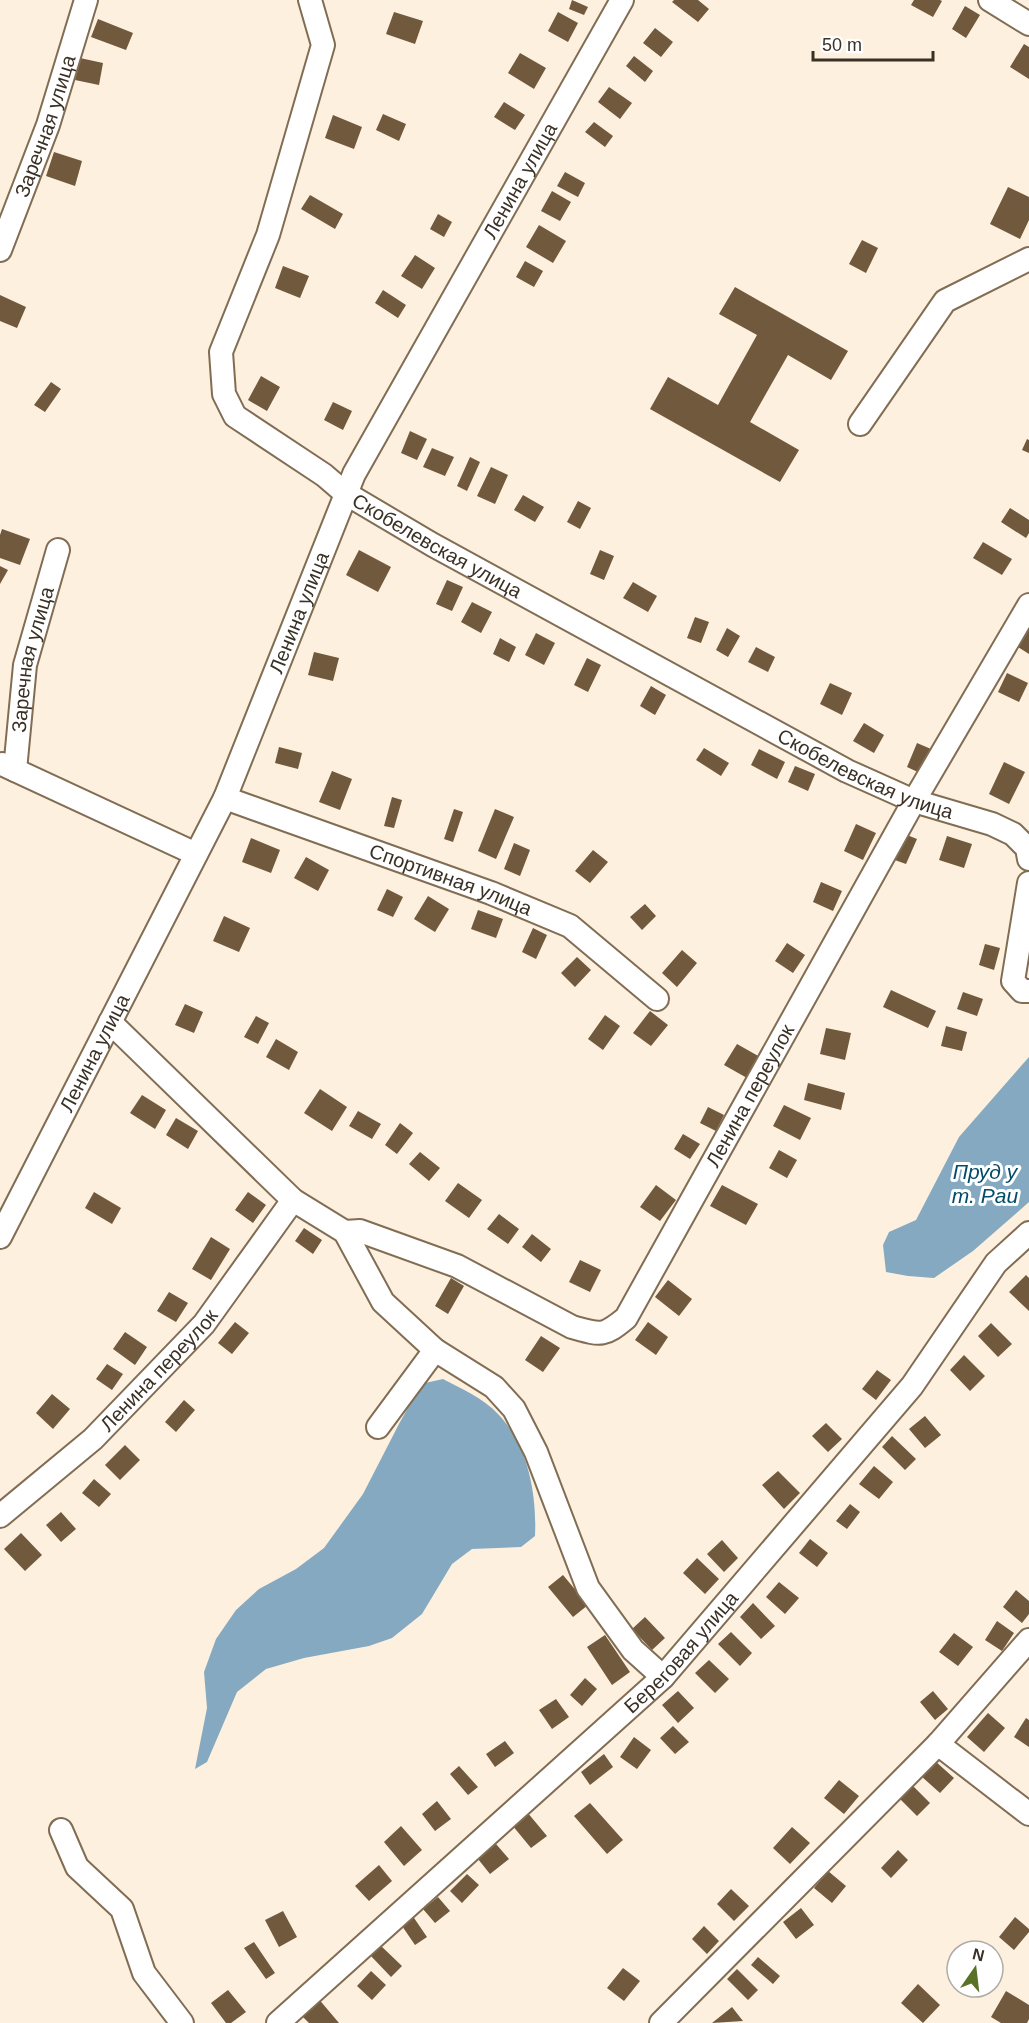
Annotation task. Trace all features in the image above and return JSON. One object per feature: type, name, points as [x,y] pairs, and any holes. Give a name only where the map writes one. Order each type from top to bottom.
[{"type":"street","name":"Заречная улица","points":[[0,250],[48,125],[87,0]]},
{"type":"street","name":"Скобелевская улица","points":[[310,0],[323,45],[268,235],[221,352],[224,394],[236,416],[324,475],[345,493],[433,545],[847,771],[914,801],[992,824],[1013,834],[1027,848],[1029,859]]},
{"type":"street","name":"Ленина улица","points":[[0,1237],[225,798],[354,474],[622,0]]},
{"type":"street","points":[[990,0],[1029,24]]},
{"type":"street","points":[[860,424],[945,301],[1029,260]]},
{"type":"street","name":"Заречная улица","points":[[7,767],[25,665],[58,550]]},
{"type":"street","name":"Ленина переулок","points":[[345,1232],[360,1231],[457,1266],[572,1328],[593,1333],[609,1332],[626,1318],[914,801],[1029,605]]},
{"type":"street","points":[[7,767],[196,854]]},
{"type":"street","name":"Спортивная улица","points":[[225,798],[480,889],[570,926],[657,999]]},
{"type":"street","points":[[1029,883],[1012,981],[1022,991],[1029,991]]},
{"type":"street","points":[[110,1022],[293,1200],[345,1232],[383,1302],[435,1350],[494,1387],[514,1409],[536,1452],[588,1588],[633,1650],[663,1677]]},
{"type":"street","name":"Ленина переулок","points":[[0,1516],[93,1439],[204,1324],[293,1200]]},
{"type":"street","name":"Береговая улица","points":[[278,2023],[663,1677],[912,1386],[996,1263],[1029,1233]]},
{"type":"street","points":[[378,1427],[435,1350]]},
{"type":"street","points":[[661,2023],[938,1744],[1029,1640]]},
{"type":"street","points":[[938,1744],[1029,1814]]},
{"type":"street","points":[[61,1830],[77,1867],[122,1909],[144,1973],[182,2023]]},
{"type":"water","name":"Пруд у т. Раи","points":[[1029,1057],[1029,1202],[973,1251],[934,1278],[886,1272],[883,1245],[889,1232],[916,1220],[959,1137]]},
{"type":"water","points":[[443,1379],[486,1403],[498,1414],[517,1440],[532,1487],[535,1536],[521,1547],[472,1549],[452,1564],[422,1614],[392,1638],[369,1646],[304,1658],[266,1669],[237,1692],[207,1762],[195,1769],[207,1708],[204,1672],[216,1639],[236,1610],[259,1589],[296,1569],[324,1548],[363,1494],[413,1399],[425,1383]]},
{"type":"building","points":[[572,0],[588,7],[584,15],[569,9]]},
{"type":"building","points":[[674,0],[698,0],[709,9],[698,22],[672,2]]},
{"type":"building","points":[[914,0],[942,1],[933,17],[911,5]]},
{"type":"building","points":[[965,6],[980,15],[966,38],[952,29]]},
{"type":"building","points":[[394,12],[423,21],[415,44],[386,34]]},
{"type":"building","points":[[558,12],[578,23],[568,42],[548,31]]},
{"type":"building","points":[[98,19],[133,33],[126,50],[91,37]]},
{"type":"building","points":[[655,28],[673,42],[661,57],[643,43]]},
{"type":"building","points":[[1024,44],[1029,47],[1029,79],[1010,67]]},
{"type":"building","points":[[520,53],[546,68],[534,89],[508,73]]},
{"type":"building","points":[[634,56],[653,71],[645,82],[626,66]]},
{"type":"building","points":[[80,58],[103,63],[99,85],[75,80]]},
{"type":"building","points":[[609,87],[632,103],[620,119],[598,102]]},
{"type":"building","points":[[504,102],[525,115],[515,130],[494,117]]},
{"type":"building","points":[[383,114],[406,124],[399,141],[376,130]]},
{"type":"building","points":[[333,115],[362,127],[354,149],[325,138]]},
{"type":"building","points":[[594,122],[613,136],[605,147],[585,132]]},
{"type":"building","points":[[54,152],[82,161],[75,186],[46,176]]},
{"type":"building","points":[[565,172],[585,183],[578,197],[557,186]]},
{"type":"building","points":[[1008,187],[1029,197],[1029,220],[1020,239],[990,224]]},
{"type":"building","points":[[552,191],[571,202],[560,221],[541,211]]},
{"type":"building","points":[[310,195],[343,214],[335,229],[301,209]]},
{"type":"building","points":[[438,214],[452,222],[444,237],[430,229]]},
{"type":"building","points":[[539,225],[566,241],[553,263],[526,247]]},
{"type":"building","points":[[862,240],[878,248],[866,273],[849,264]]},
{"type":"building","points":[[415,255],[435,268],[422,289],[401,276]]},
{"type":"building","points":[[525,261],[543,271],[534,287],[516,277]]},
{"type":"building","points":[[283,266],[309,276],[300,298],[275,288]]},
{"type":"building","points":[[735,287],[848,351],[831,380],[788,355],[750,422],[799,450],[780,482],[650,409],[668,377],[718,405],[757,335],[719,314]]},
{"type":"building","points":[[383,290],[406,305],[398,318],[375,303]]},
{"type":"building","points":[[0,295],[26,307],[17,328],[0,321]]},
{"type":"building","points":[[261,376],[280,387],[267,411],[248,400]]},
{"type":"building","points":[[51,382],[61,389],[45,412],[34,405]]},
{"type":"building","points":[[333,402],[352,411],[343,430],[324,420]]},
{"type":"building","points":[[410,431],[427,439],[417,460],[401,453]]},
{"type":"building","points":[[1027,439],[1029,440],[1029,453],[1022,450]]},
{"type":"building","points":[[432,448],[454,457],[445,476],[423,467]]},
{"type":"building","points":[[470,457],[480,462],[467,491],[457,486]]},
{"type":"building","points":[[491,467],[508,475],[495,504],[477,496]]},
{"type":"building","points":[[523,495],[544,507],[535,522],[514,510]]},
{"type":"building","points":[[578,501],[591,508],[580,529],[567,522]]},
{"type":"building","points":[[1010,508],[1029,520],[1029,533],[1026,538],[1001,522]]},
{"type":"building","points":[[2,529],[30,539],[20,565],[0,558]]},
{"type":"building","points":[[983,542],[1012,559],[1002,575],[973,558]]},
{"type":"building","points":[[359,550],[391,567],[378,592],[346,575]]},
{"type":"building","points":[[600,550],[614,556],[604,580],[590,574]]},
{"type":"building","points":[[0,566],[8,570],[0,584]]},
{"type":"building","points":[[447,580],[463,587],[452,611],[436,604]]},
{"type":"building","points":[[633,582],[657,596],[648,612],[623,598]]},
{"type":"building","points":[[472,602],[492,612],[481,633],[461,622]]},
{"type":"building","points":[[695,617],[709,622],[701,643],[687,638]]},
{"type":"building","points":[[727,628],[740,636],[728,657],[716,650]]},
{"type":"building","points":[[1025,629],[1029,631],[1029,654],[1015,645]]},
{"type":"building","points":[[536,633],[555,643],[544,665],[525,655]]},
{"type":"building","points":[[500,638],[516,647],[509,662],[493,654]]},
{"type":"building","points":[[756,647],[775,657],[768,672],[748,662]]},
{"type":"building","points":[[314,652],[339,658],[333,681],[308,675]]},
{"type":"building","points":[[587,658],[601,665],[588,692],[574,685]]},
{"type":"building","points":[[1007,673],[1028,683],[1019,702],[998,692]]},
{"type":"building","points":[[830,683],[852,693],[842,715],[820,704]]},
{"type":"building","points":[[651,686],[666,695],[655,715],[640,706]]},
{"type":"building","points":[[864,723],[884,735],[874,753],[853,741]]},
{"type":"building","points":[[917,743],[931,749],[920,773],[907,767]]},
{"type":"building","points":[[279,747],[302,753],[298,769],[275,763]]},
{"type":"building","points":[[704,748],[729,763],[721,776],[696,760]]},
{"type":"building","points":[[759,749],[785,762],[777,779],[751,765]]},
{"type":"building","points":[[1004,762],[1025,772],[1009,804],[989,794]]},
{"type":"building","points":[[795,766],[815,774],[808,791],[788,782]]},
{"type":"building","points":[[332,771],[352,779],[340,810],[319,802]]},
{"type":"building","points":[[392,797],[402,800],[394,828],[384,826]]},
{"type":"building","points":[[454,809],[463,812],[453,842],[444,839]]},
{"type":"building","points":[[495,809],[514,817],[496,859],[478,851]]},
{"type":"building","points":[[856,824],[876,833],[863,860],[844,851]]},
{"type":"building","points":[[902,833],[917,839],[906,864],[892,859]]},
{"type":"building","points":[[947,836],[972,844],[964,868],[939,860]]},
{"type":"building","points":[[251,838],[280,850],[271,873],[242,862]]},
{"type":"building","points":[[514,843],[530,850],[520,876],[504,869]]},
{"type":"building","points":[[593,850],[608,862],[590,883],[575,871]]},
{"type":"building","points":[[306,857],[329,870],[318,891],[294,878]]},
{"type":"building","points":[[821,882],[842,891],[833,911],[813,902]]},
{"type":"building","points":[[387,889],[403,897],[393,917],[377,910]]},
{"type":"building","points":[[428,896],[449,909],[435,932],[414,919]]},
{"type":"building","points":[[645,904],[656,916],[642,930],[630,917]]},
{"type":"building","points":[[478,910],[503,919],[496,938],[471,929]]},
{"type":"building","points":[[224,916],[250,928],[239,952],[213,941]]},
{"type":"building","points":[[533,928],[547,935],[536,959],[522,952]]},
{"type":"building","points":[[787,943],[805,955],[793,973],[775,961]]},
{"type":"building","points":[[985,944],[1000,948],[994,970],[979,965]]},
{"type":"building","points":[[682,950],[697,963],[677,987],[662,973]]},
{"type":"building","points":[[577,957],[591,970],[575,987],[561,973]]},
{"type":"building","points":[[891,990],[936,1011],[928,1028],[883,1007]]},
{"type":"building","points":[[963,992],[983,999],[977,1016],[957,1009]]},
{"type":"building","points":[[185,1004],[203,1012],[194,1033],[175,1025]]},
{"type":"building","points":[[650,1011],[668,1025],[651,1046],[633,1033]]},
{"type":"building","points":[[605,1015],[620,1026],[603,1050],[588,1039]]},
{"type":"building","points":[[256,1016],[269,1023],[258,1044],[244,1037]]},
{"type":"building","points":[[946,1026],[967,1032],[962,1051],[941,1046]]},
{"type":"building","points":[[826,1028],[851,1033],[845,1060],[820,1054]]},
{"type":"building","points":[[276,1039],[298,1052],[289,1070],[266,1057]]},
{"type":"building","points":[[737,1044],[760,1057],[747,1078],[724,1065]]},
{"type":"building","points":[[808,1083],[845,1093],[841,1110],[804,1100]]},
{"type":"building","points":[[320,1089],[347,1107],[332,1131],[304,1113]]},
{"type":"building","points":[[142,1095],[166,1110],[155,1129],[130,1113]]},
{"type":"building","points":[[784,1105],[811,1118],[800,1140],[773,1126]]},
{"type":"building","points":[[708,1107],[724,1115],[716,1131],[700,1123]]},
{"type":"building","points":[[358,1111],[381,1124],[372,1139],[349,1126]]},
{"type":"building","points":[[176,1118],[198,1131],[188,1149],[166,1135]]},
{"type":"building","points":[[400,1123],[413,1133],[397,1154],[385,1145]]},
{"type":"building","points":[[683,1134],[700,1144],[690,1159],[674,1149]]},
{"type":"building","points":[[779,1150],[797,1160],[787,1178],[769,1168]]},
{"type":"building","points":[[420,1152],[440,1168],[429,1181],[409,1164]]},
{"type":"building","points":[[458,1183],[482,1200],[469,1218],[445,1201]]},
{"type":"building","points":[[656,1185],[676,1200],[660,1221],[640,1207]]},
{"type":"building","points":[[722,1185],[758,1204],[746,1225],[710,1206]]},
{"type":"building","points":[[94,1192],[121,1208],[112,1224],[85,1208]]},
{"type":"building","points":[[248,1192],[266,1205],[253,1223],[235,1210]]},
{"type":"building","points":[[499,1214],[519,1229],[508,1244],[487,1229]]},
{"type":"building","points":[[304,1228],[322,1240],[313,1254],[295,1241]]},
{"type":"building","points":[[532,1234],[551,1249],[541,1262],[522,1247]]},
{"type":"building","points":[[211,1237],[230,1249],[211,1280],[192,1269]]},
{"type":"building","points":[[580,1260],[601,1270],[590,1292],[569,1282]]},
{"type":"building","points":[[1026,1275],[1029,1278],[1029,1311],[1009,1292]]},
{"type":"building","points":[[451,1278],[464,1286],[448,1314],[435,1306]]},
{"type":"building","points":[[668,1280],[692,1299],[679,1316],[655,1297]]},
{"type":"building","points":[[169,1292],[188,1303],[176,1322],[157,1311]]},
{"type":"building","points":[[235,1322],[249,1333],[232,1354],[218,1343]]},
{"type":"building","points":[[648,1322],[668,1337],[656,1355],[635,1340]]},
{"type":"building","points":[[991,1323],[1012,1344],[998,1357],[978,1336]]},
{"type":"building","points":[[125,1332],[147,1347],[135,1365],[113,1349]]},
{"type":"building","points":[[541,1336],[560,1348],[543,1372],[525,1360]]},
{"type":"building","points":[[964,1355],[985,1376],[970,1391],[950,1370]]},
{"type":"building","points":[[107,1364],[123,1374],[112,1390],[96,1379]]},
{"type":"building","points":[[877,1370],[891,1380],[876,1400],[862,1389]]},
{"type":"building","points":[[52,1394],[70,1409],[53,1429],[36,1413]]},
{"type":"building","points":[[184,1400],[195,1410],[176,1432],[165,1422]]},
{"type":"building","points":[[925,1416],[941,1435],[925,1448],[909,1429]]},
{"type":"building","points":[[826,1423],[842,1439],[828,1452],[812,1436]]},
{"type":"building","points":[[892,1436],[916,1459],[905,1470],[882,1447]]},
{"type":"building","points":[[125,1445],[140,1460],[120,1480],[105,1465]]},
{"type":"building","points":[[874,1466],[893,1482],[879,1499],[859,1484]]},
{"type":"building","points":[[778,1471],[800,1493],[784,1509],[762,1485]]},
{"type":"building","points":[[94,1479],[111,1494],[99,1507],[82,1493]]},
{"type":"building","points":[[850,1504],[860,1512],[847,1529],[836,1521]]},
{"type":"building","points":[[61,1512],[76,1529],[61,1542],[46,1525]]},
{"type":"building","points":[[21,1533],[42,1555],[25,1571],[4,1549]]},
{"type":"building","points":[[810,1539],[828,1553],[817,1567],[799,1553]]},
{"type":"building","points":[[722,1540],[738,1558],[724,1572],[707,1554]]},
{"type":"building","points":[[697,1558],[719,1579],[705,1594],[683,1573]]},
{"type":"building","points":[[563,1575],[588,1605],[573,1617],[548,1587]]},
{"type":"building","points":[[779,1582],[799,1598],[785,1614],[766,1597]]},
{"type":"building","points":[[1016,1590],[1029,1601],[1029,1614],[1022,1623],[1003,1607]]},
{"type":"building","points":[[753,1603],[775,1626],[761,1639],[740,1617]]},
{"type":"building","points":[[645,1617],[665,1638],[652,1650],[632,1629]]},
{"type":"building","points":[[997,1621],[1014,1633],[1002,1651],[985,1640]]},
{"type":"building","points":[[731,1632],[752,1653],[740,1666],[718,1644]]},
{"type":"building","points":[[954,1633],[973,1647],[958,1666],[939,1652]]},
{"type":"building","points":[[605,1635],[630,1672],[612,1685],[587,1647]]},
{"type":"building","points":[[709,1660],[729,1679],[715,1693],[695,1673]]},
{"type":"building","points":[[585,1678],[597,1689],[582,1706],[570,1695]]},
{"type":"building","points":[[678,1691],[694,1708],[678,1723],[662,1705]]},
{"type":"building","points":[[933,1691],[948,1709],[935,1720],[920,1702]]},
{"type":"building","points":[[556,1699],[569,1717],[552,1729],[539,1710]]},
{"type":"building","points":[[988,1713],[1005,1728],[984,1752],[967,1737]]},
{"type":"building","points":[[1026,1718],[1029,1720],[1029,1747],[1014,1737]]},
{"type":"building","points":[[673,1726],[689,1742],[675,1754],[660,1738]]},
{"type":"building","points":[[634,1737],[651,1750],[637,1769],[620,1757]]},
{"type":"building","points":[[505,1741],[514,1753],[495,1767],[486,1754]]},
{"type":"building","points":[[604,1754],[613,1767],[590,1785],[581,1772]]},
{"type":"building","points":[[935,1761],[954,1778],[940,1793],[921,1776]]},
{"type":"building","points":[[459,1766],[478,1787],[468,1795],[450,1774]]},
{"type":"building","points":[[839,1780],[859,1796],[844,1814],[824,1798]]},
{"type":"building","points":[[913,1786],[930,1803],[917,1816],[900,1799]]},
{"type":"building","points":[[437,1801],[451,1819],[435,1831],[422,1814]]},
{"type":"building","points":[[590,1803],[623,1840],[607,1854],[574,1816]]},
{"type":"building","points":[[527,1812],[547,1836],[531,1848],[512,1825]]},
{"type":"building","points":[[401,1826],[422,1850],[404,1866],[384,1842]]},
{"type":"building","points":[[792,1827],[810,1843],[790,1864],[773,1848]]},
{"type":"building","points":[[496,1844],[509,1859],[490,1874],[478,1859]]},
{"type":"building","points":[[898,1850],[908,1860],[891,1878],[881,1868]]},
{"type":"building","points":[[379,1865],[392,1881],[369,1901],[355,1886]]},
{"type":"building","points":[[828,1871],[846,1886],[832,1903],[814,1888]]},
{"type":"building","points":[[467,1874],[479,1885],[462,1903],[450,1891]]},
{"type":"building","points":[[731,1889],[749,1906],[734,1921],[717,1904]]},
{"type":"building","points":[[438,1897],[450,1911],[435,1923],[423,1909]]},
{"type":"building","points":[[801,1908],[814,1925],[796,1939],[783,1922]]},
{"type":"building","points":[[283,1911],[297,1937],[279,1947],[265,1920]]},
{"type":"building","points":[[412,1915],[427,1937],[415,1945],[400,1923]]},
{"type":"building","points":[[1015,1917],[1029,1929],[1014,1950],[1005,1942],[1005,1939],[999,1937]]},
{"type":"building","points":[[704,1926],[719,1941],[707,1954],[692,1939]]},
{"type":"building","points":[[254,1942],[275,1973],[266,1979],[244,1948]]},
{"type":"building","points":[[380,1945],[402,1966],[391,1977],[370,1955]]},
{"type":"building","points":[[758,1957],[780,1976],[773,1984],[751,1965]]},
{"type":"building","points":[[623,1968],[640,1981],[624,2001],[607,1988]]},
{"type":"building","points":[[737,1969],[758,1990],[748,2000],[727,1979]]},
{"type":"building","points":[[371,1971],[386,1985],[372,2000],[357,1986]]},
{"type":"building","points":[[918,1984],[940,2005],[923,2023],[901,2003]]},
{"type":"building","points":[[228,1990],[246,2012],[231,2023],[226,2023],[211,2003]]},
{"type":"building","points":[[1006,1991],[1029,2005],[1027,2023],[1001,2023],[991,2017],[1001,1999],[1005,1999]]},
{"type":"building","points":[[317,1997],[339,2023],[309,2023],[299,2013]]},
{"type":"building","points":[[732,2007],[743,2021],[712,2023]]}]
